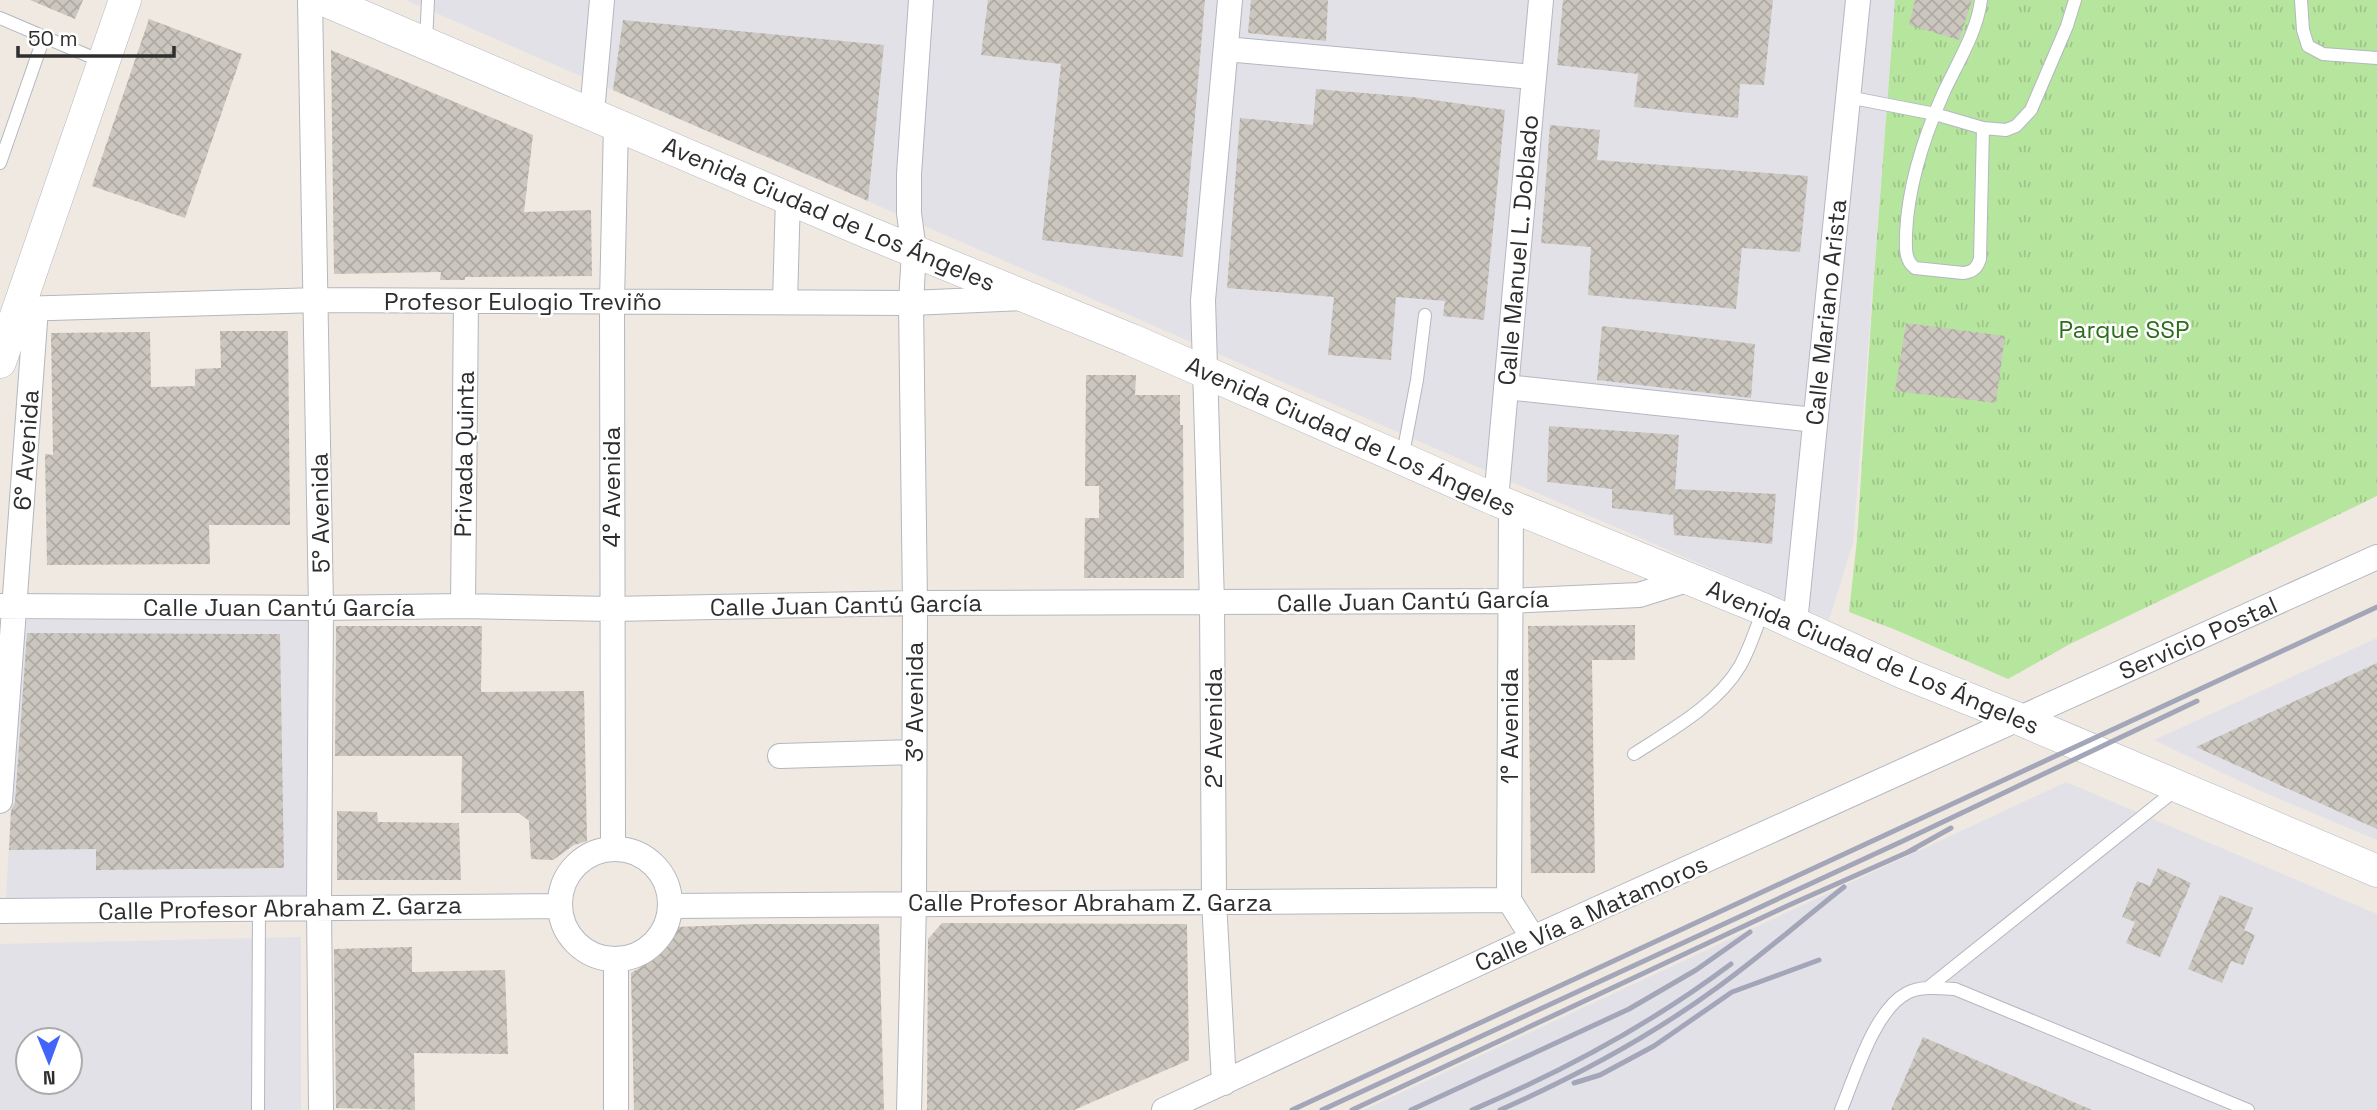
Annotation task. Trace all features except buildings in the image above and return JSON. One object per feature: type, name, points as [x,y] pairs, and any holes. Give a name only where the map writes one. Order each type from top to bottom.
[{"type":"street","points":[[0,362],[28,309],[125,0]]},
{"type":"street","name":"5° Avenida","points":[[310,0],[321,608],[321,1110]]},
{"type":"street","name":"Avenida Ciudad de Los Ángeles","points":[[324,0],[914,251],[1132,340],[1503,503],[1795,623],[1904,673],[2377,871]]},
{"type":"street","name":"4° Avenida","points":[[603,0],[604,119],[612,301],[611,609],[614,849]]},
{"type":"street","name":"3° Avenida","points":[[909,1110],[914,903],[915,603],[911,303],[914,251],[909,213],[909,174],[921,0]]},
{"type":"street","name":"2° Avenida","points":[[1224,1083],[1214,901],[1212,603],[1203,300],[1230,0]]},
{"type":"street","name":"Calle Manuel L. Doblado","points":[[1503,503],[1506,387],[1541,0]]},
{"type":"street","name":"Calle Mariano Arista","points":[[1795,623],[1858,0]]},
{"type":"street","points":[[1226,49],[1533,77]]},
{"type":"street","points":[[785,302],[788,197]]},
{"type":"street","name":"Profesor Eulogio Treviño","points":[[28,309],[317,300],[911,303],[1026,298]]},
{"type":"street","name":"Privada Quinta","points":[[463,606],[466,301]]},
{"type":"street","name":"6° Avenida","points":[[0,801],[7,607],[28,309]]},
{"type":"street","points":[[1506,387],[1815,420]]},
{"type":"street","name":"1° Avenida","points":[[1503,503],[1509,601],[1509,900]]},
{"type":"street","name":"Servicio Postal","points":[[2019,719],[2377,557]]},
{"type":"street","name":"Calle Juan Cantú García","points":[[7,607],[463,606],[611,609],[915,603],[1509,601],[1639,595],[1689,579]]},
{"type":"street","name":"Calle Vía a Matamoros","points":[[1164,1110],[1533,938],[2019,719]]},
{"type":"street","points":[[780,756],[914,752]]},
{"type":"street","points":[[614,849],[631,852],[648,860],[660,872],[668,888],[671,906],[667,925],[656,942],[640,954],[616,960],[602,958],[586,951],[572,939],[560,906],[562,889],[569,874],[582,861],[597,853],[614,849]]},
{"type":"street","points":[[1509,900],[1533,938]]},
{"type":"street","name":"Calle Profesor Abraham Z. Garza","points":[[671,906],[1509,900]]},
{"type":"street","name":"Calle Profesor Abraham Z. Garza","points":[[0,911],[560,906]]},
{"type":"street","points":[[616,960],[616,1110]]},
{"type":"lane","points":[[426,43],[428,0]]},
{"type":"lane","points":[[1981,0],[1972,30],[1935,114],[1915,169],[1907,209],[1906,250],[1908,260],[1915,268],[1969,273],[1978,265],[1983,128]]},
{"type":"lane","points":[[1848,97],[1935,114],[1983,128],[2006,130],[2016,126],[2025,120],[2047,76],[2075,0]]},
{"type":"lane","points":[[2301,0],[2302,30],[2308,46],[2323,54],[2377,58]]},
{"type":"lane","points":[[0,18],[104,63]]},
{"type":"lane","points":[[0,163],[44,37]]},
{"type":"lane","points":[[1402,459],[1417,380],[1425,315]]},
{"type":"lane","points":[[1634,754],[1681,724],[1719,692],[1739,668],[1763,610]]},
{"type":"lane","points":[[1929,987],[2179,788]]},
{"type":"lane","points":[[258,1110],[259,908]]},
{"type":"lane","points":[[1841,1110],[1884,1014],[1908,992],[1929,987],[1955,989],[2248,1110]]},
{"type":"shaded area","points":[[406,0],[1895,0],[1853,543],[1829,620]]},
{"type":"shaded area","points":[[308,619],[308,895],[6,899],[21,620]]},
{"type":"shaded area","points":[[2377,638],[2377,840],[2256,789],[2154,740]]},
{"type":"shaded area","points":[[2066,782],[2377,914],[2377,1110],[1364,1110]]},
{"type":"shaded area","points":[[301,937],[301,1110],[0,1110],[0,944]]},
{"type":"green space","name":"Parque SSP","points":[[1895,0],[2377,0],[2377,496],[2070,644],[2008,679],[1849,612],[1857,540]]},
{"type":"railway","points":[[1292,1110],[2377,607]]},
{"type":"railway","points":[[1322,1110],[1905,840],[2197,701]]},
{"type":"railway","points":[[1908,852],[1951,828]]},
{"type":"railway","points":[[1352,1110],[1787,906],[1915,849]]},
{"type":"railway","points":[[1500,1110],[1585,1069],[1693,1005],[1844,887]]},
{"type":"railway","points":[[1411,1110],[1629,1009],[1696,970],[1750,932]]},
{"type":"railway","points":[[1574,1083],[1600,1075],[1654,1046],[1732,992],[1819,960]]},
{"type":"railway","points":[[1472,1110],[1606,1045],[1670,1007],[1731,964]]}]
